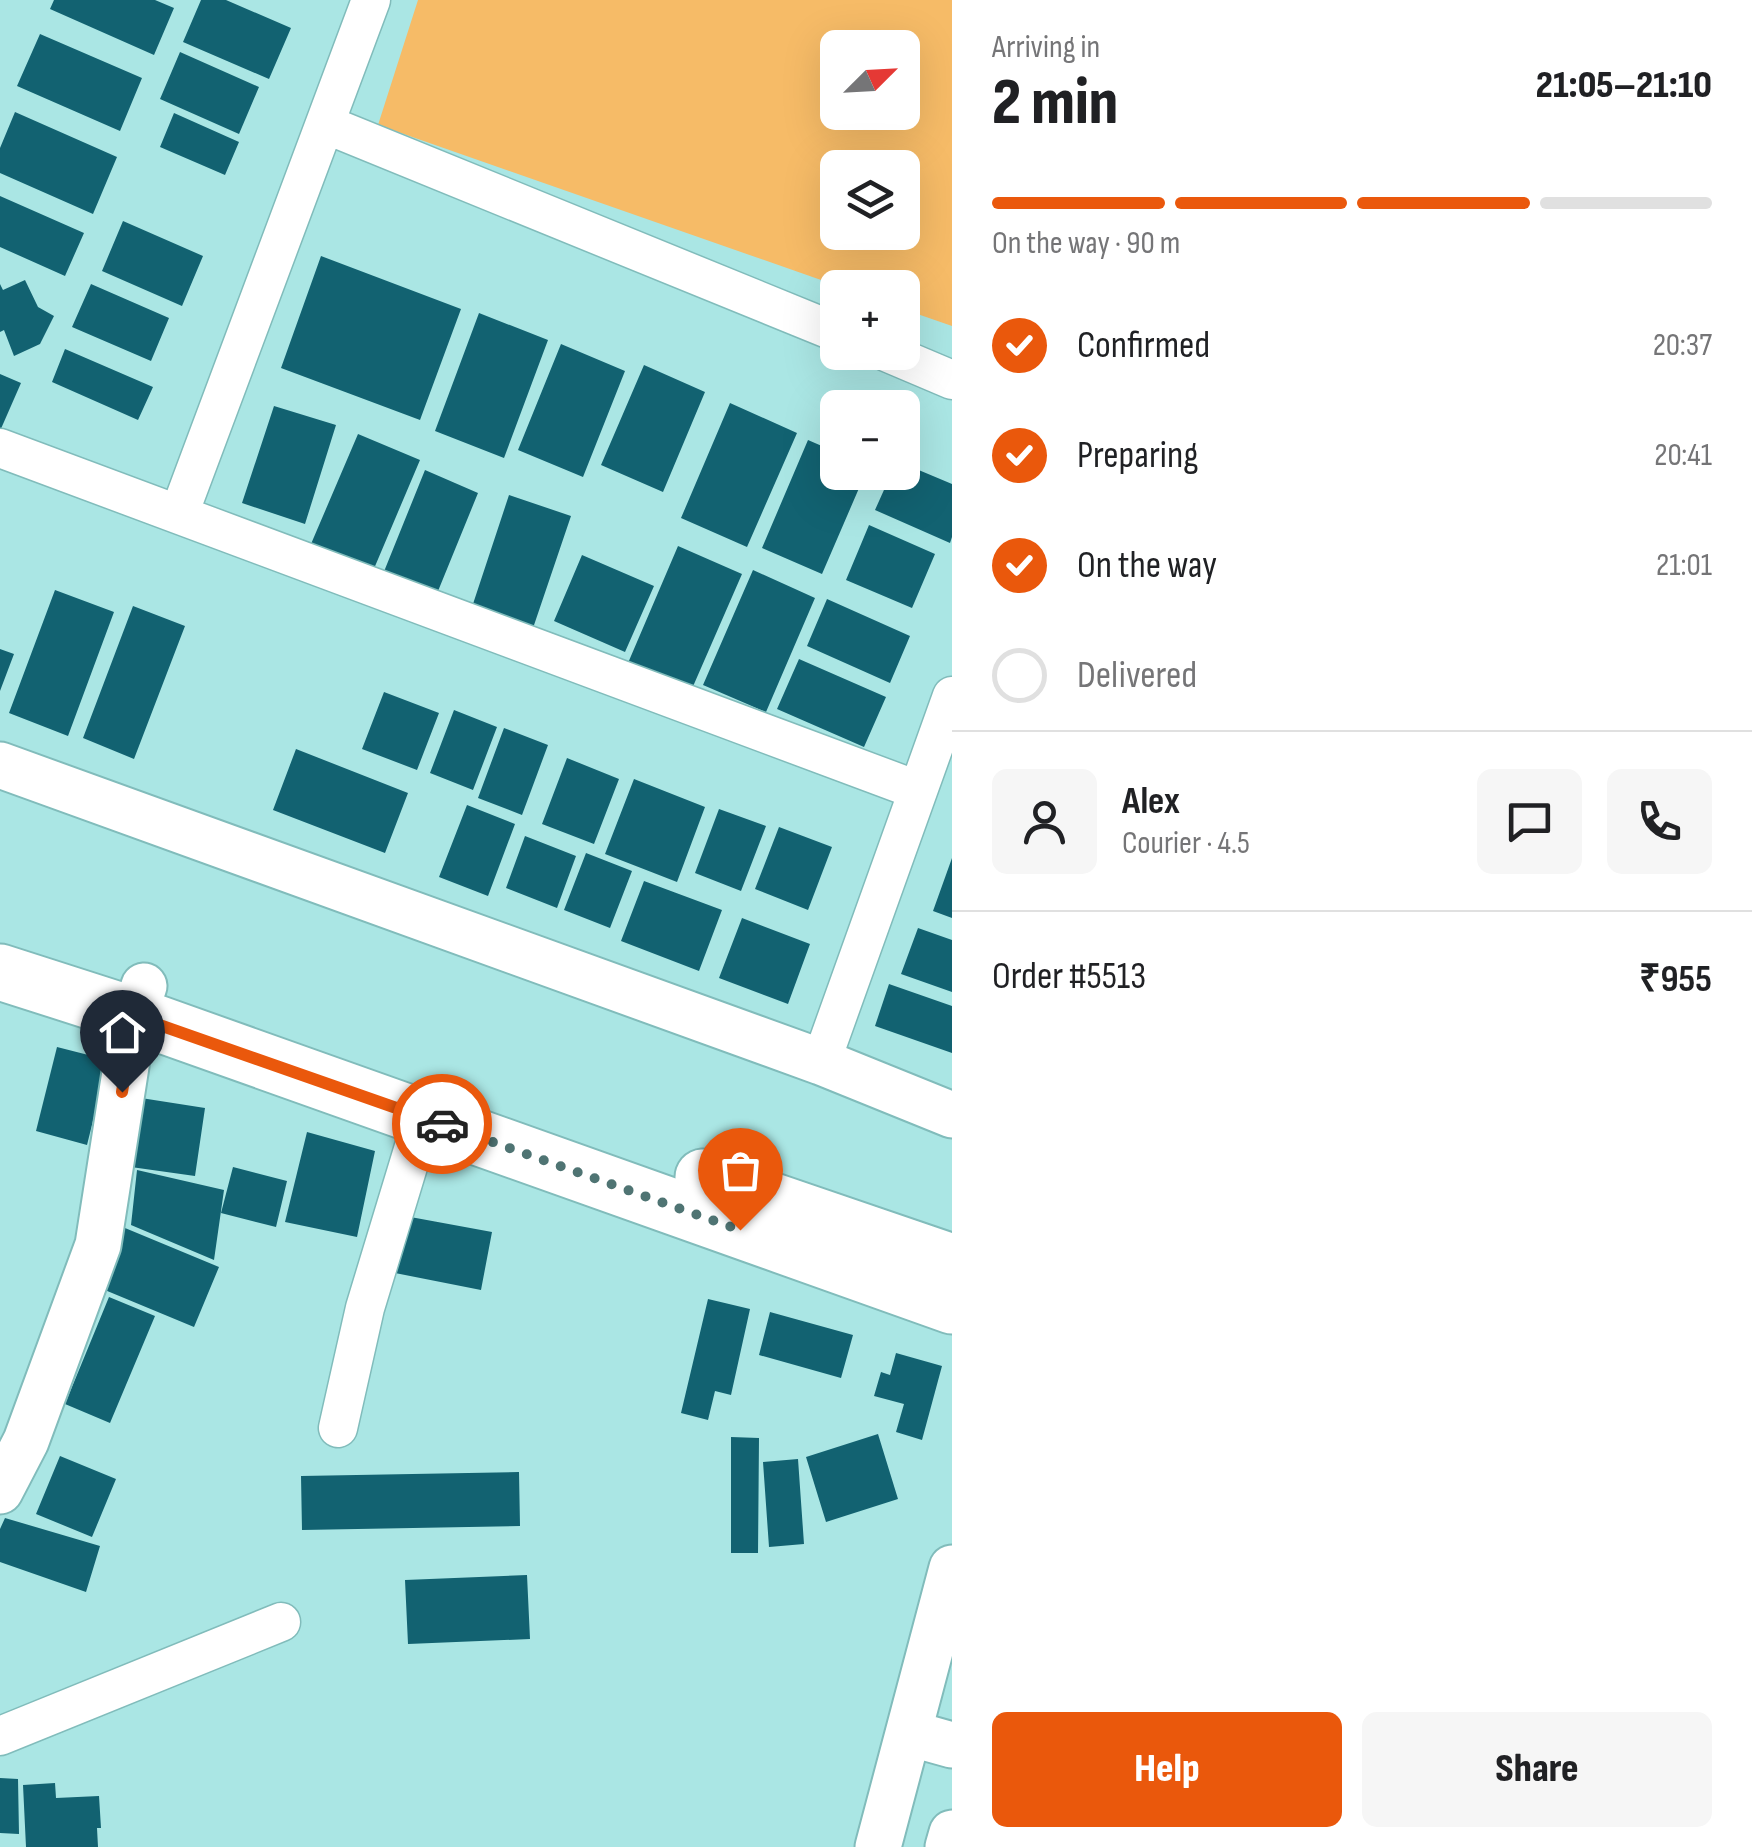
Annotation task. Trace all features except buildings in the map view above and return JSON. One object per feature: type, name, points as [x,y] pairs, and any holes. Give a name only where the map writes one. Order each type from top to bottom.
[{"type":"main road","points":[[0,936],[139,1001],[423,1117],[952,1306]]},
{"type":"main road","points":[[0,972],[139,1001],[952,1262]]},
{"type":"street","points":[[180,514],[371,0]]},
{"type":"street","points":[[325,124],[820,326]]},
{"type":"street","points":[[920,366],[952,380]]},
{"type":"street","points":[[0,448],[918,790]]},
{"type":"street","points":[[821,1062],[952,696]]},
{"type":"street","points":[[0,765],[821,1062],[952,1115]]},
{"type":"street","points":[[0,1491],[26,1441],[98,1245],[139,1001]]},
{"type":"street","points":[[338,1428],[364,1308],[423,1117]]},
{"type":"street","points":[[878,1847],[952,1568]]},
{"type":"street","points":[[0,1736],[281,1622]]},
{"type":"street","points":[[908,1733],[952,1744]]},
{"type":"street","points":[[948,1847],[952,1832]]},
{"type":"shaded area","points":[[418,0],[952,0],[952,326],[920,315],[920,270],[820,270],[820,280],[378,125]]},
{"type":"way so far","points":[[442,1124],[740,1230]]},
{"type":"route","points":[[122,1092],[134,1016],[442,1124]]}]
